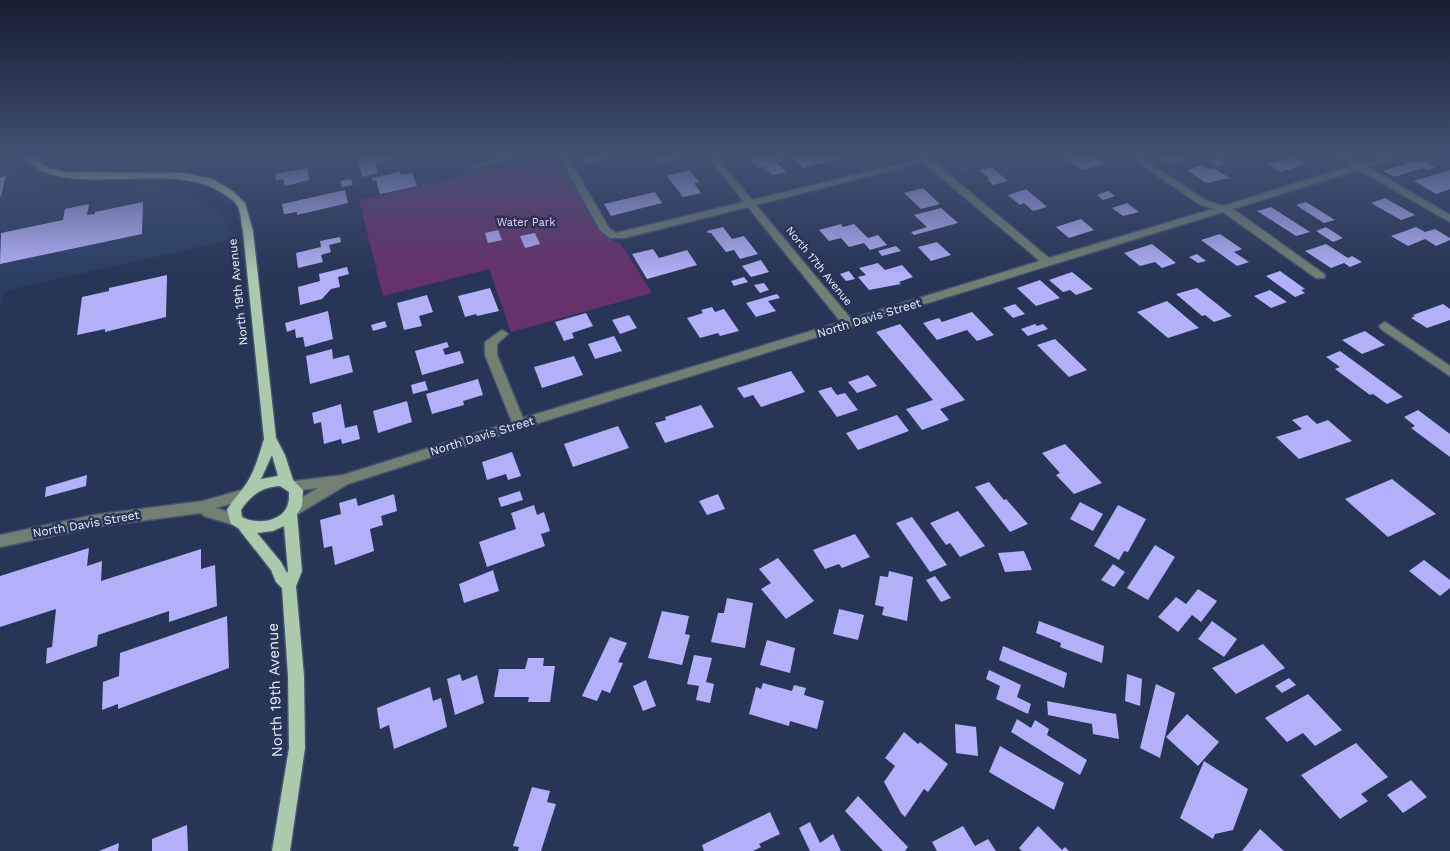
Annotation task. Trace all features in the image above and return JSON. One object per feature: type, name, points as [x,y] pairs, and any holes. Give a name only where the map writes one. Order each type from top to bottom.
[{"type":"main road","name":"North 19th Avenue","points":[[233,196],[240,202],[248,231],[270,439],[262,465],[247,493],[235,510],[240,523],[276,566],[281,577],[289,586]]},
{"type":"main road","name":"North 19th Avenue","points":[[270,439],[279,452],[282,472],[296,490],[297,496],[291,511],[295,571],[289,586],[296,676],[297,748],[296,765],[281,851]]},
{"type":"main road","points":[[247,493],[269,482],[290,484]]},
{"type":"main road","points":[[240,523],[264,528],[279,522],[291,511]]},
{"type":"street","points":[[586,196],[605,230],[614,236],[778,196]]},
{"type":"street","name":"North 17th Avenue","points":[[744,196],[849,324]]},
{"type":"street","points":[[969,196],[1048,263]]},
{"type":"street","points":[[1193,196],[1202,202],[1234,214],[1320,276]]},
{"type":"street","name":"North Davis Street","points":[[343,480],[1262,196]]},
{"type":"street","points":[[1410,196],[1450,219]]},
{"type":"street","points":[[1385,326],[1450,372]]},
{"type":"street","points":[[502,334],[491,342],[491,355],[519,424]]},
{"type":"street","points":[[290,484],[343,480]]},
{"type":"street","points":[[291,511],[343,480]]},
{"type":"street","name":"North Davis Street","points":[[0,541],[94,521],[203,507],[247,493]]},
{"type":"street","points":[[203,507],[209,512],[240,523]]},
{"type":"shaded area","points":[[0,196],[191,196],[218,212],[230,229],[234,239],[4,291],[0,309]]},
{"type":"green space","name":"Water Park","points":[[377,196],[580,196],[600,232],[621,244],[652,293],[511,332],[489,269],[383,296],[359,200]]},
{"type":"building","points":[[319,196],[346,196],[348,203],[297,215],[297,212],[284,214],[282,204]]},
{"type":"building","points":[[639,196],[657,196],[662,203],[611,216],[604,204]]},
{"type":"building","points":[[907,196],[931,196],[940,204],[921,209]]},
{"type":"building","points":[[1009,196],[1034,196],[1047,207],[1033,211],[1024,203],[1020,205]]},
{"type":"building","points":[[1098,196],[1115,196],[1103,200]]},
{"type":"building","points":[[1385,198],[1415,215],[1401,220],[1371,203]]},
{"type":"building","points":[[143,202],[142,234],[0,264],[1,233],[63,220],[65,209],[89,204],[87,215]]},
{"type":"building","points":[[1306,202],[1335,220],[1324,223],[1296,205]]},
{"type":"building","points":[[1127,203],[1139,212],[1123,216],[1112,208]]},
{"type":"building","points":[[1271,207],[1310,232],[1296,236],[1257,211]]},
{"type":"building","points":[[941,208],[958,223],[914,235],[911,232],[927,227],[914,215]]},
{"type":"building","points":[[1081,219],[1094,230],[1069,238],[1056,227]]},
{"type":"building","points":[[841,224],[843,227],[854,224],[868,238],[878,235],[887,245],[870,250],[864,243],[849,247],[841,238],[829,241],[819,230]]},
{"type":"building","points":[[723,227],[732,239],[744,236],[758,254],[740,259],[734,250],[726,252],[711,233],[707,231]]},
{"type":"building","points":[[1326,227],[1343,238],[1333,242],[1316,231]]},
{"type":"building","points":[[1416,227],[1425,232],[1435,229],[1450,238],[1450,240],[1436,246],[1425,239],[1408,246],[1391,236]]},
{"type":"building","points":[[498,230],[502,240],[488,243],[485,233]]},
{"type":"building","points":[[535,233],[540,244],[525,248],[520,236]]},
{"type":"building","points":[[1220,234],[1242,249],[1234,252],[1249,262],[1237,266],[1201,240]]},
{"type":"building","points":[[340,237],[341,242],[329,245],[331,252],[321,255],[323,262],[298,268],[296,253],[321,247],[320,241]]},
{"type":"building","points":[[937,242],[951,255],[931,261],[918,247]]},
{"type":"building","points":[[1152,244],[1176,263],[1162,268],[1155,262],[1140,266],[1124,253]]},
{"type":"building","points":[[1326,244],[1348,258],[1352,256],[1362,262],[1350,267],[1344,263],[1331,268],[1305,251]]},
{"type":"building","points":[[896,246],[901,251],[882,256],[878,251]]},
{"type":"building","points":[[653,249],[659,258],[687,250],[697,265],[647,279],[632,254]]},
{"type":"building","points":[[1197,254],[1206,261],[1198,263],[1189,257]]},
{"type":"building","points":[[761,260],[769,272],[751,277],[742,266]]},
{"type":"building","points":[[878,263],[885,270],[902,265],[913,277],[899,282],[901,284],[869,290],[858,277],[866,275],[859,268]]},
{"type":"building","points":[[347,267],[349,274],[338,277],[340,287],[331,289],[322,299],[300,305],[298,287],[320,281],[319,274]]},
{"type":"building","points":[[849,271],[855,279],[846,281],[840,274]]},
{"type":"building","points":[[1280,271],[1305,289],[1301,290],[1305,293],[1295,297],[1266,276]]},
{"type":"building","points":[[1072,272],[1093,289],[1076,295],[1070,290],[1063,292],[1049,280]]},
{"type":"building","points":[[167,275],[166,317],[105,332],[105,329],[77,335],[82,297],[109,291],[109,288]]},
{"type":"building","points":[[744,277],[748,282],[734,286],[731,281]]},
{"type":"building","points":[[1040,280],[1060,298],[1036,306],[1017,288]]},
{"type":"building","points":[[764,283],[769,290],[760,293],[754,285]]},
{"type":"building","points":[[490,288],[499,311],[465,317],[458,296]]},
{"type":"building","points":[[1197,288],[1232,316],[1214,322],[1205,315],[1202,316],[1176,294]]},
{"type":"building","points":[[1270,290],[1287,302],[1271,308],[1254,296]]},
{"type":"building","points":[[777,294],[780,298],[768,301],[776,311],[756,317],[746,303]]},
{"type":"building","points":[[427,295],[433,312],[419,316],[422,326],[404,330],[397,303]]},
{"type":"building","points":[[1167,301],[1199,328],[1168,338],[1137,312]]},
{"type":"building","points":[[1015,304],[1025,314],[1013,318],[1003,308]]},
{"type":"building","points":[[1443,304],[1450,309],[1450,320],[1427,328],[1411,318],[1415,316],[1413,315]]},
{"type":"building","points":[[712,307],[715,312],[724,309],[739,331],[720,336],[718,333],[700,338],[687,318],[703,313],[701,310]]},
{"type":"building","points":[[328,311],[333,339],[305,347],[303,337],[296,338],[295,329],[287,332],[285,323]]},
{"type":"building","points":[[972,312],[994,335],[977,341],[967,330],[937,340],[923,323],[939,318],[942,322]]},
{"type":"building","points":[[586,313],[593,326],[572,333],[574,338],[564,341],[555,322]]},
{"type":"building","points":[[629,315],[637,328],[620,334],[612,320]]},
{"type":"building","points":[[385,321],[387,327],[373,331],[371,325]]},
{"type":"building","points":[[900,324],[965,400],[940,409],[949,420],[922,430],[906,409],[933,400],[876,332]]},
{"type":"building","points":[[1035,324],[1037,326],[1043,324],[1048,329],[1028,336],[1021,329]]},
{"type":"building","points":[[1365,331],[1385,345],[1362,354],[1342,340]]},
{"type":"building","points":[[614,336],[622,351],[595,359],[588,344]]},
{"type":"building","points":[[1055,339],[1087,370],[1069,377],[1037,345]]},
{"type":"building","points":[[447,342],[449,347],[443,349],[445,355],[460,351],[464,363],[422,375],[415,351]]},
{"type":"building","points":[[332,349],[333,359],[349,355],[353,372],[310,384],[306,356]]},
{"type":"building","points":[[1340,351],[1403,397],[1387,404],[1373,394],[1370,395],[1335,369],[1340,367],[1326,357]]},
{"type":"building","points":[[574,356],[583,375],[542,388],[534,367]]},
{"type":"building","points":[[791,371],[805,392],[761,407],[753,395],[744,398],[737,388]]},
{"type":"building","points":[[868,375],[877,386],[857,393],[848,382]]},
{"type":"building","points":[[478,379],[483,395],[463,401],[464,405],[432,414],[426,394]]},
{"type":"building","points":[[425,381],[428,390],[413,394],[411,385]]},
{"type":"building","points":[[831,387],[837,395],[845,393],[858,410],[837,417],[818,391]]},
{"type":"building","points":[[407,401],[412,422],[378,433],[373,411]]},
{"type":"building","points":[[341,404],[345,428],[357,425],[360,439],[342,444],[341,439],[324,444],[321,422],[314,424],[312,413]]},
{"type":"building","points":[[701,405],[714,427],[665,443],[655,423],[666,420],[665,417]]},
{"type":"building","points":[[1418,410],[1450,434],[1450,457],[1411,428],[1415,426],[1404,417]]},
{"type":"building","points":[[897,415],[909,431],[858,450],[846,433]]},
{"type":"building","points":[[1307,415],[1317,424],[1328,420],[1352,441],[1299,459],[1276,437],[1302,429],[1292,420]]},
{"type":"building","points":[[618,426],[629,448],[573,467],[564,444]]},
{"type":"building","points":[[1065,444],[1102,483],[1074,494],[1056,475],[1060,473],[1042,453]]},
{"type":"building","points":[[512,452],[521,476],[508,480],[506,474],[487,480],[482,462]]},
{"type":"building","points":[[87,475],[86,486],[45,497],[46,487]]},
{"type":"building","points":[[1392,479],[1436,514],[1388,537],[1345,499]]},
{"type":"building","points":[[989,482],[1028,524],[1010,532],[975,487]]},
{"type":"building","points":[[520,491],[523,500],[501,507],[498,498]]},
{"type":"building","points":[[394,494],[397,511],[381,516],[383,525],[370,529],[374,551],[335,565],[332,546],[324,548],[320,520],[341,514],[339,503],[356,498],[358,506]]},
{"type":"building","points":[[718,494],[725,509],[707,515],[699,501]]},
{"type":"building","points":[[1080,502],[1103,514],[1093,531],[1070,519]]},
{"type":"building","points":[[534,505],[537,515],[544,512],[550,531],[541,534],[545,546],[487,567],[479,542],[516,529],[511,513]]},
{"type":"building","points":[[1118,505],[1146,519],[1128,552],[1124,551],[1119,560],[1094,546]]},
{"type":"building","points":[[958,511],[985,546],[960,557],[950,543],[946,545],[930,523]]},
{"type":"building","points":[[912,517],[947,565],[930,572],[896,523]]},
{"type":"building","points":[[855,534],[870,557],[842,568],[839,564],[825,569],[813,550]]},
{"type":"building","points":[[1155,545],[1175,557],[1148,600],[1127,588]]},
{"type":"building","points":[[89,548],[87,566],[102,561],[101,581],[201,549],[201,569],[215,565],[217,606],[169,622],[169,611],[98,635],[97,646],[46,664],[47,648],[52,647],[56,609],[0,627],[0,576]]},
{"type":"building","points":[[1024,551],[1032,570],[1005,572],[998,553]]},
{"type":"building","points":[[778,558],[814,601],[786,619],[761,589],[771,583],[759,569]]},
{"type":"building","points":[[1424,560],[1450,580],[1450,588],[1440,596],[1409,571]]},
{"type":"building","points":[[1113,564],[1125,572],[1114,587],[1101,580]]},
{"type":"building","points":[[493,570],[499,591],[464,603],[459,584]]},
{"type":"building","points":[[889,571],[913,577],[907,621],[882,615],[884,607],[875,605],[880,576],[888,577]]},
{"type":"building","points":[[935,576],[951,598],[941,602],[926,580]]},
{"type":"building","points":[[1198,589],[1217,601],[1201,622],[1192,615],[1178,632],[1158,617],[1176,597],[1186,604]]},
{"type":"building","points":[[727,598],[753,603],[745,648],[711,642],[718,613],[724,613]]},
{"type":"building","points":[[839,609],[864,615],[858,640],[833,634]]},
{"type":"building","points":[[662,611],[689,616],[685,634],[690,635],[682,665],[648,658]]},
{"type":"building","points":[[227,616],[229,668],[118,709],[118,704],[102,710],[103,682],[119,676],[120,653]]},
{"type":"building","points":[[1039,621],[1104,646],[1102,663],[1060,647],[1061,643],[1036,633]]},
{"type":"building","points":[[1212,621],[1237,639],[1224,657],[1198,639]]},
{"type":"building","points":[[610,637],[627,643],[618,662],[623,663],[610,693],[602,690],[597,701],[582,696]]},
{"type":"building","points":[[767,640],[795,648],[790,673],[760,665]]},
{"type":"building","points":[[1263,644],[1285,668],[1236,694],[1212,668]]},
{"type":"building","points":[[1003,646],[1067,673],[1064,688],[999,660]]},
{"type":"building","points":[[694,655],[712,658],[706,682],[714,684],[710,703],[696,700],[699,686],[687,684]]},
{"type":"building","points":[[528,658],[544,658],[543,666],[555,666],[550,702],[528,702],[529,697],[494,697],[499,669],[525,669]]},
{"type":"building","points":[[989,670],[1021,685],[1017,697],[1031,704],[1028,714],[996,699],[1000,686],[986,679]]},
{"type":"building","points":[[460,674],[462,681],[477,675],[484,703],[455,715],[447,679]]},
{"type":"building","points":[[1127,674],[1142,679],[1140,706],[1125,701]]},
{"type":"building","points":[[1289,678],[1296,685],[1282,693],[1275,686]]},
{"type":"building","points":[[646,680],[656,706],[643,711],[633,686]]},
{"type":"building","points":[[763,683],[792,691],[794,685],[806,688],[804,695],[824,701],[817,729],[790,721],[789,726],[749,714],[756,687],[761,689]]},
{"type":"building","points":[[1156,684],[1175,693],[1160,758],[1140,748]]},
{"type":"building","points":[[430,687],[433,701],[441,698],[447,727],[394,749],[389,725],[380,729],[377,708]]},
{"type":"building","points":[[1308,694],[1342,730],[1315,746],[1303,733],[1287,742],[1265,718]]},
{"type":"building","points":[[1047,701],[1116,714],[1119,739],[1093,734],[1092,724],[1048,715]]},
{"type":"building","points":[[1187,714],[1219,742],[1198,766],[1166,737]]},
{"type":"building","points":[[1017,719],[1031,728],[1035,720],[1049,729],[1047,735],[1087,760],[1080,775],[1011,732]]},
{"type":"building","points":[[955,724],[976,727],[978,756],[956,753]]},
{"type":"building","points":[[904,732],[948,764],[928,792],[924,789],[905,817],[884,782],[895,766],[885,758]]},
{"type":"building","points":[[1356,743],[1388,777],[1361,794],[1368,801],[1340,819],[1301,775]]},
{"type":"building","points":[[1000,746],[1064,783],[1054,810],[989,772]]},
{"type":"building","points":[[1204,761],[1248,789],[1233,830],[1215,834],[1213,839],[1180,818]]},
{"type":"building","points":[[1411,780],[1427,797],[1403,813],[1387,795]]},
{"type":"building","points":[[532,787],[550,791],[547,802],[556,804],[541,851],[518,851],[519,847],[513,846]]},
{"type":"building","points":[[858,796],[908,847],[905,851],[883,851],[845,811]]},
{"type":"building","points":[[770,812],[780,834],[759,844],[761,847],[753,851],[704,851],[702,845]]},
{"type":"building","points":[[810,822],[820,843],[833,834],[841,851],[810,851],[799,828]]},
{"type":"building","points":[[187,825],[188,851],[152,851],[152,839]]},
{"type":"building","points":[[963,826],[975,846],[988,839],[996,851],[937,851],[932,842]]},
{"type":"building","points":[[1038,826],[1062,850],[1065,847],[1069,851],[1022,851],[1019,848]]},
{"type":"building","points":[[1260,829],[1284,851],[1242,851]]},
{"type":"building","points":[[119,843],[118,851],[99,851]]}]
